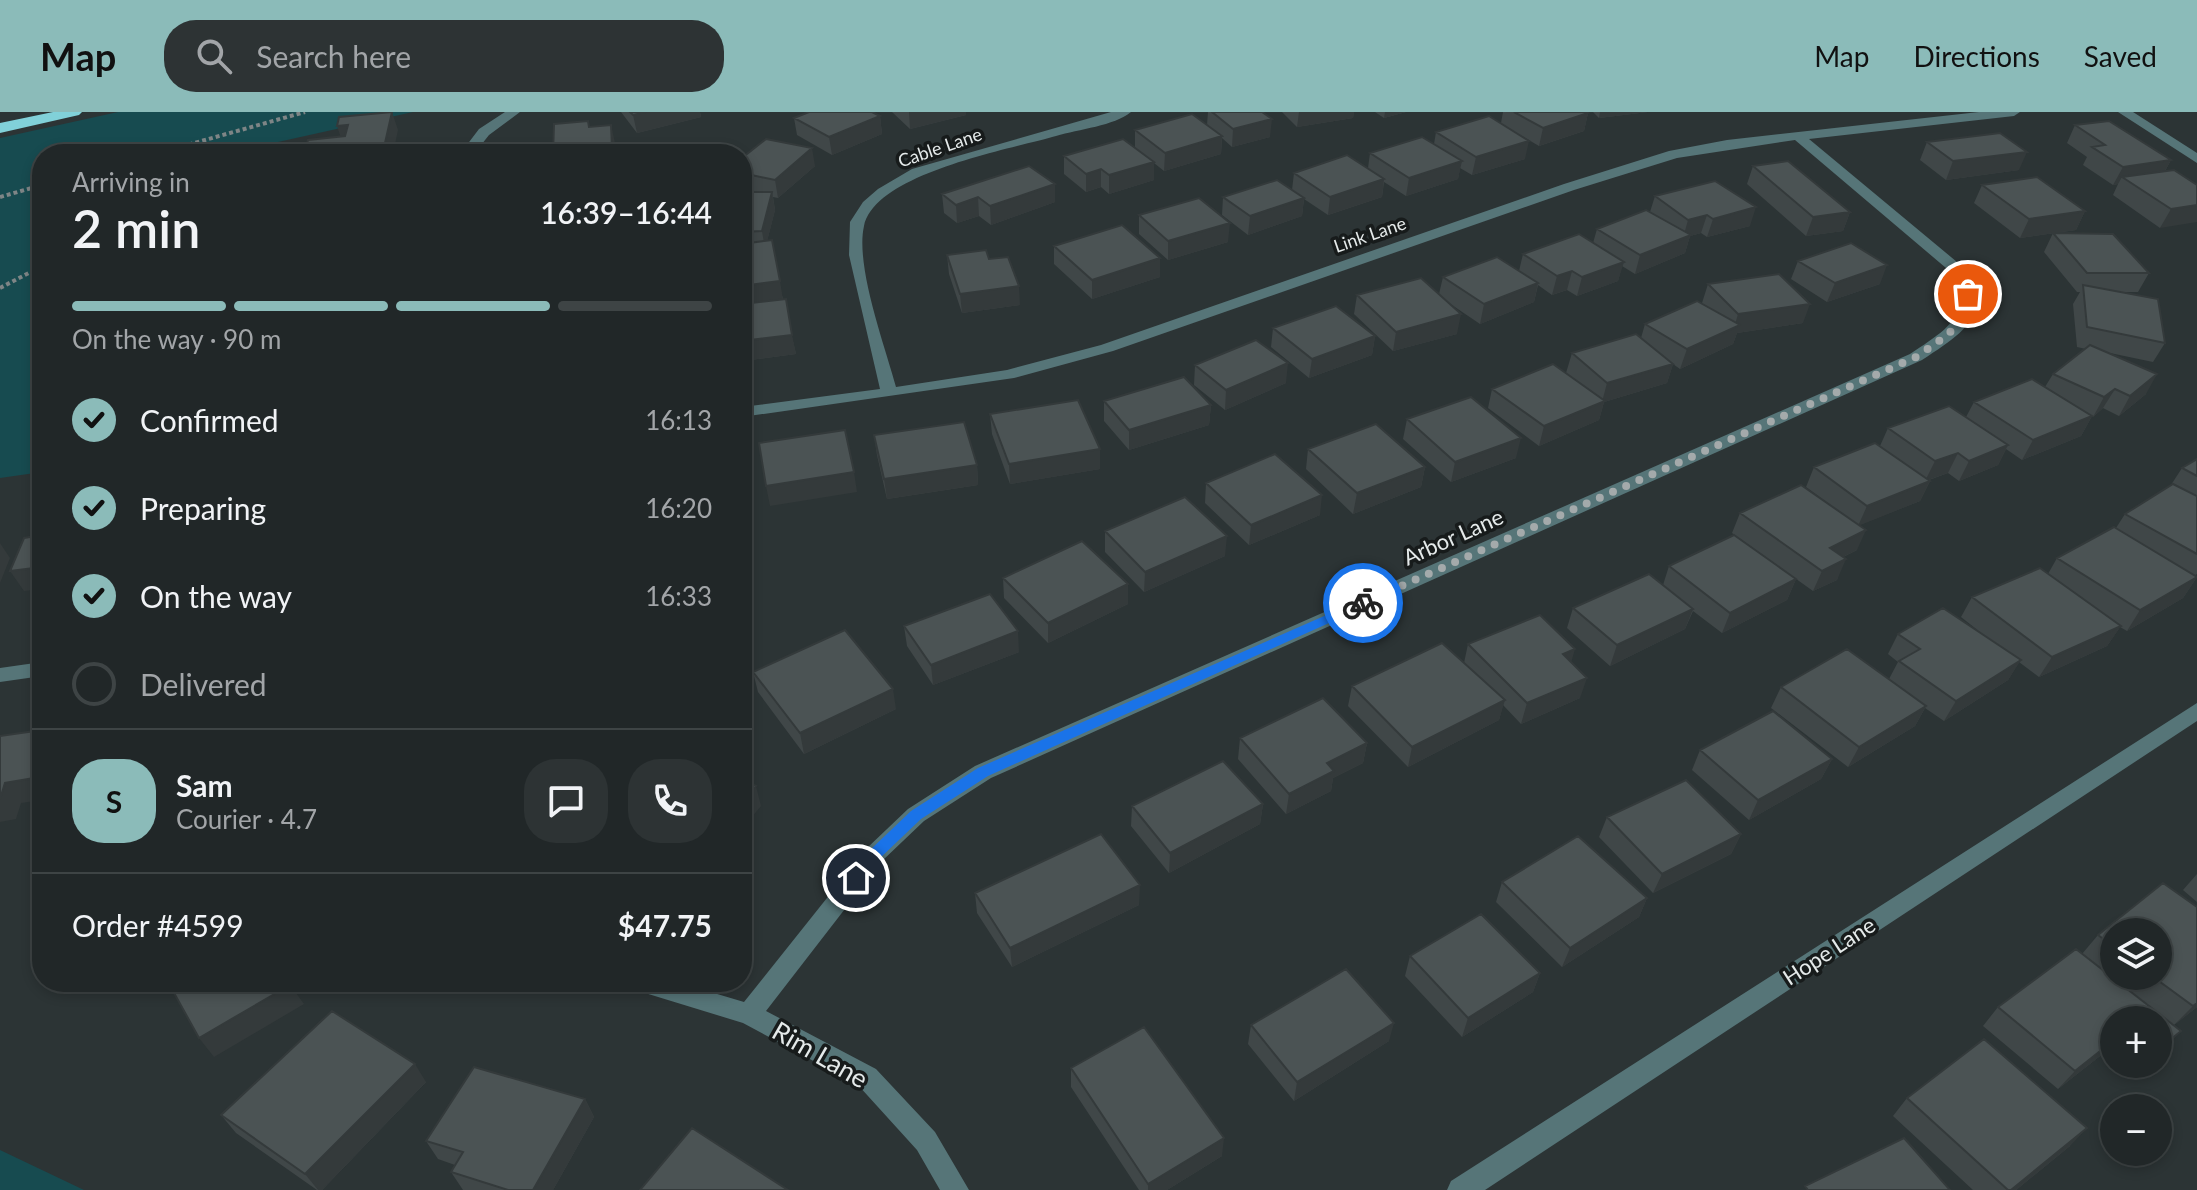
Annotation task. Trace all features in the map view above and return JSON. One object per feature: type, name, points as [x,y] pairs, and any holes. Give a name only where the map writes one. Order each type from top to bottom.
[{"type":"highway","points":[[0,128],[74,112]]},
{"type":"street","points":[[475,144],[484,132],[514,112]]},
{"type":"street","name":"Cable Lane","points":[[889,391],[856,257],[856,225],[867,205],[888,188],[917,172],[1125,112]]},
{"type":"street","name":"Link Lane","points":[[752,411],[1008,375],[1107,348],[1554,192],[1674,154],[1798,136],[2014,112]]},
{"type":"street","points":[[2124,112],[2197,159]]},
{"type":"street","name":"Arbor Lane","points":[[749,1014],[874,855],[916,815],[983,772],[1916,357],[1956,329],[1967,310],[1968,294],[1952,265],[1798,136]]},
{"type":"street","points":[[0,675],[32,670]]},
{"type":"street","name":"Hope Lane","points":[[1461,1190],[2197,711]]},
{"type":"street","name":"Rim Lane","points":[[675,992],[749,1014],[867,1077],[926,1141],[955,1190]]},
{"type":"path","points":[[192,144],[305,112]]},
{"type":"path","points":[[0,197],[32,188]]},
{"type":"path","points":[[0,288],[32,271]]},
{"type":"shaded area","points":[[118,112],[413,112],[277,144],[32,144],[32,473],[0,478],[0,138]]},
{"type":"shaded area","points":[[0,1150],[84,1190],[0,1190]]},
{"type":"building","points":[[392,112],[385,143],[307,144],[308,140],[345,136],[348,125],[337,126],[339,117]]},
{"type":"building","points":[[809,112],[872,112],[880,116],[829,137],[794,118]]},
{"type":"building","points":[[1212,112],[1262,112],[1272,119],[1233,129]]},
{"type":"building","points":[[1514,112],[1586,112],[1588,113],[1543,128]]},
{"type":"building","points":[[1192,114],[1222,136],[1165,153],[1135,130]]},
{"type":"building","points":[[1489,116],[1529,141],[1476,157],[1436,132]]},
{"type":"building","points":[[588,121],[589,127],[611,125],[612,144],[553,144],[554,124]]},
{"type":"building","points":[[2109,121],[2171,160],[2123,167],[2092,147],[2105,145],[2075,125]]},
{"type":"building","points":[[2000,133],[2027,152],[1953,161],[1927,142]]},
{"type":"building","points":[[1422,137],[1462,161],[1409,178],[1370,153]]},
{"type":"building","points":[[766,139],[812,148],[775,180],[752,175],[752,150]]},
{"type":"building","points":[[1123,139],[1154,162],[1109,175],[1101,169],[1086,174],[1064,156]]},
{"type":"building","points":[[1347,155],[1384,179],[1330,197],[1294,173]]},
{"type":"building","points":[[1788,161],[1850,212],[1813,217],[1753,166]]},
{"type":"building","points":[[1029,166],[1055,184],[990,206],[978,197],[956,205],[942,194]]},
{"type":"building","points":[[2174,170],[2197,185],[2197,205],[2171,209],[2122,177]]},
{"type":"building","points":[[2037,177],[2085,211],[2029,219],[1982,185]]},
{"type":"building","points":[[1277,180],[1304,198],[1250,216],[1223,197]]},
{"type":"building","points":[[1715,181],[1756,207],[1713,219],[1707,215],[1688,220],[1655,196]]},
{"type":"building","points":[[752,192],[772,192],[762,231],[752,232]]},
{"type":"building","points":[[1199,198],[1230,223],[1168,241],[1139,215]]},
{"type":"building","points":[[1646,210],[1691,235],[1640,255],[1597,229]]},
{"type":"building","points":[[1122,225],[1160,258],[1092,280],[1054,246]]},
{"type":"building","points":[[2053,233],[2113,234],[2149,273],[2087,273]]},
{"type":"building","points":[[1579,234],[1624,262],[1582,277],[1572,271],[1557,276],[1523,254]]},
{"type":"building","points":[[772,240],[780,281],[752,285],[752,243]]},
{"type":"building","points":[[1851,243],[1887,265],[1835,283],[1798,261]]},
{"type":"building","points":[[986,250],[989,259],[1008,257],[1019,286],[960,294],[947,255]]},
{"type":"building","points":[[1497,257],[1538,283],[1484,304],[1443,277]]},
{"type":"building","points":[[1779,274],[1810,304],[1738,314],[1708,284]]},
{"type":"building","points":[[1421,278],[1461,314],[1396,332],[1357,295]]},
{"type":"building","points":[[2083,285],[2158,299],[2165,343],[2087,327]]},
{"type":"building","points":[[786,299],[792,335],[752,340],[752,303]]},
{"type":"building","points":[[1697,301],[1740,325],[1687,349],[1645,324]]},
{"type":"building","points":[[1336,306],[1375,336],[1312,359],[1273,328]]},
{"type":"building","points":[[1636,334],[1673,364],[1607,383],[1572,353]]},
{"type":"building","points":[[1256,340],[1288,363],[1226,390],[1195,365]]},
{"type":"building","points":[[2090,345],[2157,374],[2130,396],[2115,389],[2104,397],[2053,374]]},
{"type":"building","points":[[1553,364],[1605,401],[1544,426],[1492,389]]},
{"type":"building","points":[[1184,377],[1211,405],[1129,430],[1104,401]]},
{"type":"building","points":[[2032,379],[2092,416],[2033,440],[1974,402]]},
{"type":"building","points":[[1471,397],[1521,438],[1455,462],[1407,419]]},
{"type":"building","points":[[1078,400],[1100,449],[1009,464],[990,414]]},
{"type":"building","points":[[1949,406],[2008,445],[1969,461],[1958,453],[1935,461],[1888,428]]},
{"type":"building","points":[[964,422],[977,465],[884,479],[874,435]]},
{"type":"building","points":[[1376,424],[1425,467],[1357,493],[1308,449]]},
{"type":"building","points":[[845,430],[854,472],[766,486],[759,443]]},
{"type":"building","points":[[1875,443],[1930,481],[1867,506],[1814,467]]},
{"type":"building","points":[[1275,454],[1322,495],[1251,525],[1206,483]]},
{"type":"building","points":[[2197,459],[2197,476],[2182,468]]},
{"type":"building","points":[[2173,484],[2197,496],[2197,554],[2125,514]]},
{"type":"building","points":[[1801,485],[1866,530],[1830,548],[1846,559],[1822,571],[1740,513]]},
{"type":"building","points":[[1185,497],[1227,536],[1145,572],[1105,531]]},
{"type":"building","points":[[2114,527],[2197,577],[2140,610],[2057,558]]},
{"type":"building","points":[[1734,535],[1796,579],[1730,613],[1669,566]]},
{"type":"building","points":[[32,537],[32,568],[10,571],[24,538]]},
{"type":"building","points":[[1082,541],[1128,584],[1048,623],[1003,578]]},
{"type":"building","points":[[2040,568],[2121,626],[2052,657],[1972,597]]},
{"type":"building","points":[[1649,574],[1693,609],[1617,645],[1573,608]]},
{"type":"building","points":[[990,594],[1018,631],[931,665],[904,626]]},
{"type":"building","points":[[1943,608],[2021,660],[1956,701],[1899,661],[1920,649],[1898,634]]},
{"type":"building","points":[[1540,615],[1575,649],[1563,654],[1587,678],[1527,703],[1468,644]]},
{"type":"building","points":[[845,630],[893,689],[800,733],[753,672]]},
{"type":"building","points":[[1442,643],[1505,700],[1412,747],[1352,686]]},
{"type":"building","points":[[1847,649],[1926,706],[1859,747],[1781,687]]},
{"type":"building","points":[[1323,698],[1367,743],[1327,763],[1334,771],[1289,794],[1240,738]]},
{"type":"building","points":[[1773,711],[1832,759],[1758,800],[1700,750]]},
{"type":"building","points":[[32,731],[32,778],[5,783],[0,799],[0,736]]},
{"type":"building","points":[[1223,761],[1263,804],[1170,853],[1132,806]]},
{"type":"building","points":[[1686,780],[1741,834],[1662,874],[1607,817]]},
{"type":"building","points":[[1101,834],[1140,885],[1010,948],[975,893]]},
{"type":"building","points":[[1578,836],[1647,898],[1570,948],[1502,882]]},
{"type":"building","points":[[2163,883],[2197,907],[2197,1003],[2193,1006],[2171,990],[2172,918],[2119,918]]},
{"type":"building","points":[[1481,914],[1540,973],[1468,1018],[1410,956]]},
{"type":"building","points":[[2076,949],[2100,968],[2100,990],[2128,990],[2149,1006],[2100,1006],[2100,1051],[2075,1071],[1998,1007]]},
{"type":"building","points":[[1346,969],[1394,1023],[1297,1082],[1251,1025]]},
{"type":"building","points":[[174,992],[278,992],[199,1038]]},
{"type":"building","points":[[332,1011],[415,1064],[305,1174],[221,1115]]},
{"type":"building","points":[[2172,1024],[2181,1031],[2172,1038]]},
{"type":"building","points":[[1144,1027],[1224,1138],[1148,1184],[1071,1068]]},
{"type":"building","points":[[1984,1039],[2087,1128],[2011,1190],[1907,1098]]},
{"type":"building","points":[[474,1067],[585,1099],[533,1190],[508,1190],[451,1172],[463,1152],[426,1141]]},
{"type":"building","points":[[692,1128],[788,1190],[640,1190]]},
{"type":"building","points":[[1904,1138],[1950,1190],[1808,1190],[1805,1186]]},
{"type":"way so far","points":[[1363,603],[1916,357],[1956,329],[1967,310],[1968,294]]},
{"type":"route","points":[[856,878],[874,855],[916,815],[983,772],[1363,603]]}]
